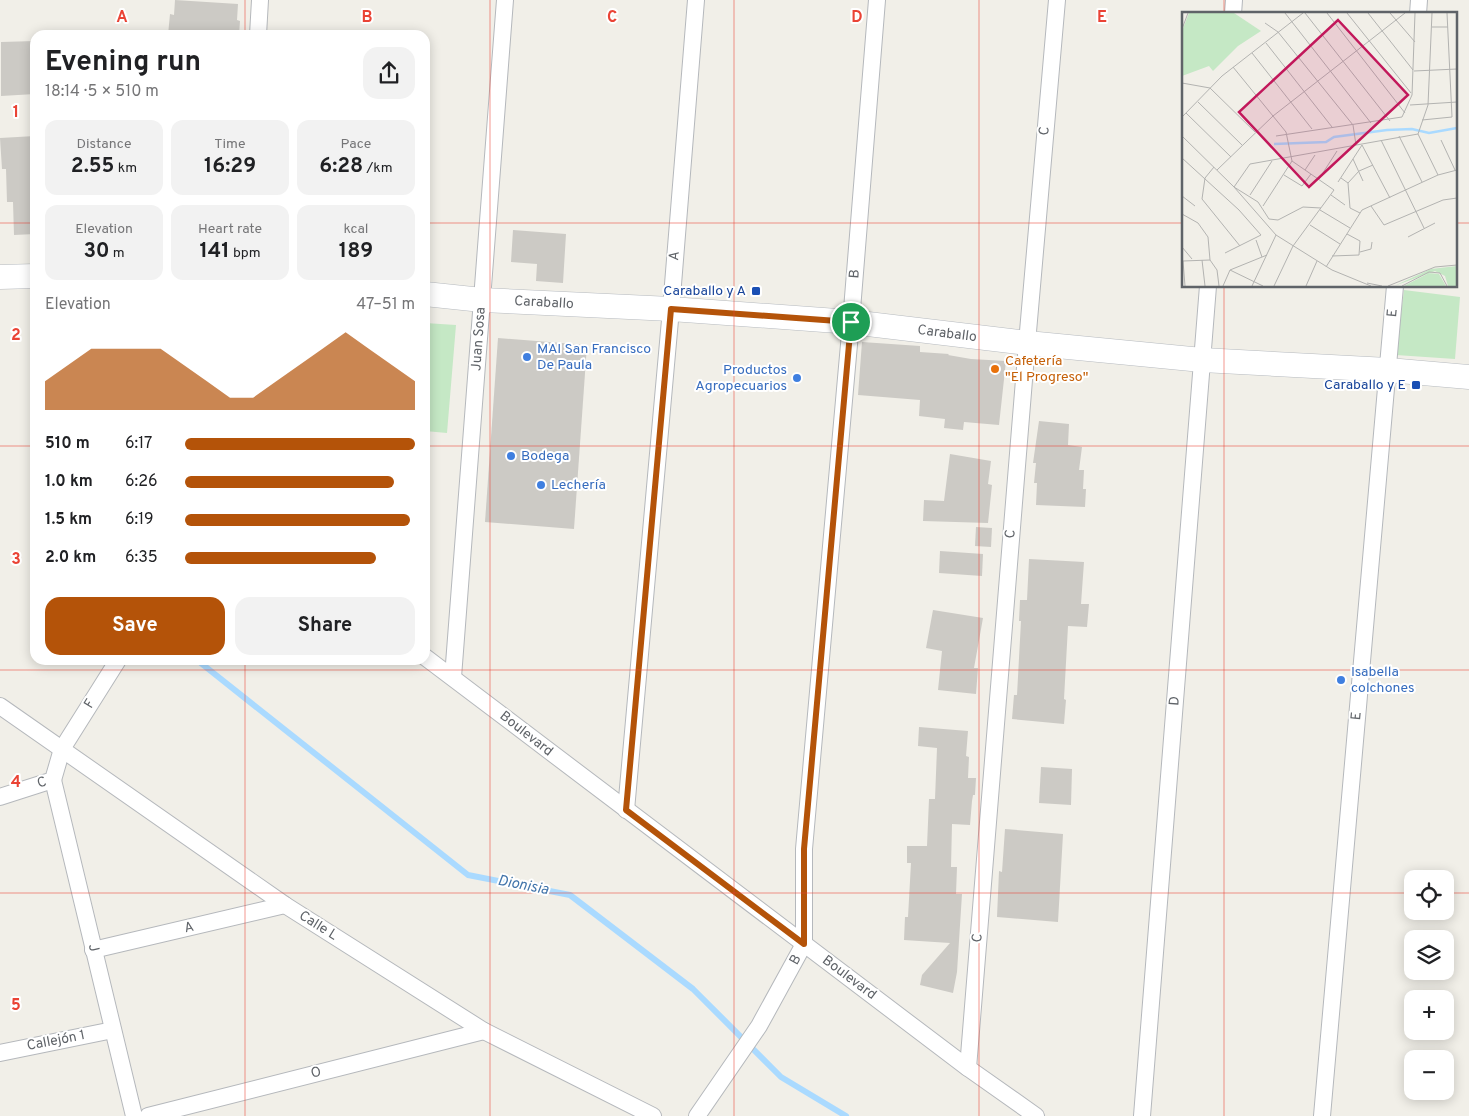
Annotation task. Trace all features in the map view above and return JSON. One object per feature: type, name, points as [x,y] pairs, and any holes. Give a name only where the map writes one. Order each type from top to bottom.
[{"type":"street","points":[[258,30],[260,0]]},
{"type":"street","name":"Juan Sosa","points":[[452,677],[505,0]]},
{"type":"street","name":"A","points":[[626,810],[671,309],[696,0]]},
{"type":"street","name":"B","points":[[697,1116],[759,1026],[804,944],[804,849],[851,322],[877,0]]},
{"type":"street","name":"C","points":[[968,1068],[1057,0]]},
{"type":"street","points":[[0,277],[30,276]]},
{"type":"street","name":"D","points":[[1142,1116],[1208,288]]},
{"type":"street","name":"E","points":[[1322,1116],[1395,288]]},
{"type":"street","name":"Caraballo","points":[[430,295],[482,300],[671,309],[851,322],[1027,343],[1202,360],[1388,370],[1469,377]]},
{"type":"street","name":"Boulevard","points":[[430,661],[968,1068],[1036,1116]]},
{"type":"street","name":"F","points":[[62,749],[115,665]]},
{"type":"street","name":"Calle L","points":[[0,706],[285,905],[484,1031],[653,1116]]},
{"type":"street","name":"C","points":[[0,797],[53,780],[62,749]]},
{"type":"street","name":"J","points":[[53,780],[134,1116]]},
{"type":"street","name":"A","points":[[93,950],[285,905]]},
{"type":"street","name":"Callejón 1","points":[[0,1053],[112,1030]]},
{"type":"street","name":"O","points":[[148,1116],[484,1031]]},
{"type":"green space","points":[[1404,290],[1460,297],[1455,359],[1396,355]]},
{"type":"green space","points":[[430,323],[456,325],[447,433],[430,431]]},
{"type":"building","points":[[175,0],[238,4],[237,20],[240,21],[239,30],[168,30],[170,14],[174,15]]},
{"type":"building","points":[[30,41],[30,94],[1,96],[1,42]]},
{"type":"building","points":[[30,136],[30,234],[14,235],[13,202],[7,202],[6,169],[2,169],[0,138]]},
{"type":"building","points":[[513,230],[566,234],[563,283],[536,281],[537,264],[511,262]]},
{"type":"building","points":[[498,338],[587,345],[574,529],[485,522]]},
{"type":"building","points":[[862,342],[920,346],[920,352],[949,354],[971,359],[1006,361],[999,425],[964,422],[963,430],[944,428],[945,419],[919,416],[920,400],[858,395]]},
{"type":"building","points":[[1039,421],[1069,424],[1068,445],[1082,447],[1079,470],[1084,470],[1083,489],[1086,489],[1085,507],[1036,505],[1037,483],[1034,483],[1036,463],[1033,463]]},
{"type":"building","points":[[950,454],[991,461],[988,484],[992,485],[988,523],[923,521],[924,500],[944,501]]},
{"type":"building","points":[[976,527],[992,528],[991,547],[975,546]]},
{"type":"building","points":[[940,551],[983,554],[982,576],[939,573]]},
{"type":"building","points":[[1029,559],[1084,562],[1081,604],[1089,604],[1087,627],[1068,626],[1064,724],[1012,719],[1014,695],[1017,695],[1021,621],[1019,621],[1020,600],[1027,600]]},
{"type":"building","points":[[933,610],[983,618],[974,668],[978,668],[976,694],[938,690],[942,651],[926,648]]},
{"type":"building","points":[[919,727],[968,731],[966,756],[969,757],[968,778],[976,778],[970,825],[952,824],[951,867],[957,867],[956,894],[962,894],[957,972],[953,993],[920,985],[922,975],[950,943],[904,940],[905,917],[908,917],[911,863],[907,863],[907,846],[927,846],[929,799],[935,799],[937,748],[918,746]]},
{"type":"building","points":[[1041,767],[1072,769],[1071,805],[1039,803]]},
{"type":"building","points":[[1005,829],[1063,834],[1058,922],[997,917],[999,871],[1002,872]]},
{"type":"waterway","name":"Dionisia","points":[[203,665],[468,875],[570,895],[693,989],[781,1077],[846,1116]]},
{"type":"place","name":"Caraballo y A","points":[[756,291]]},
{"type":"place","name":"MAI San Francisco De Paula","points":[[527,357]]},
{"type":"place","name":"Cafetería \"El Progreso\"","points":[[995,369]]},
{"type":"place","name":"Productos Agropecuarios","points":[[797,378]]},
{"type":"place","name":"Caraballo y E","points":[[1416,385]]},
{"type":"place","name":"Bodega","points":[[511,456]]},
{"type":"place","name":"Lechería","points":[[541,485]]},
{"type":"place","name":"Isabella colchones","points":[[1341,680]]},
{"type":"route","points":[[671,309],[851,322],[804,849],[804,944],[626,810],[671,309]]}]
